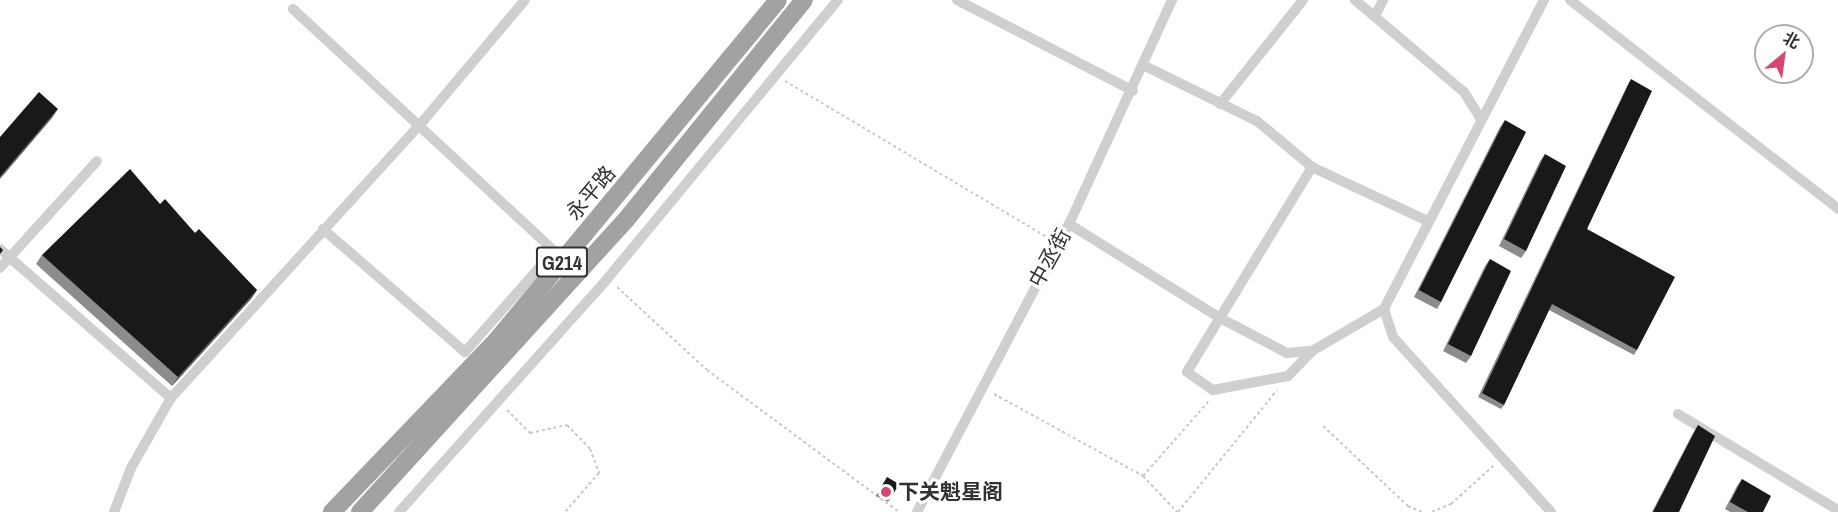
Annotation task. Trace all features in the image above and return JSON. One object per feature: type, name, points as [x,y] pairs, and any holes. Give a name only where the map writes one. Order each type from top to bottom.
[{"type":"highway","name":"永平路","points":[[332,512],[496,341],[778,0]]},
{"type":"highway","name":"永平路","points":[[360,512],[626,220],[804,0]]},
{"type":"street","points":[[114,512],[171,398],[322,229],[418,127],[525,0]]},
{"type":"street","points":[[399,512],[607,279],[773,75],[838,0]]},
{"type":"street","points":[[957,0],[1133,91]]},
{"type":"street","name":"中丞街","points":[[917,512],[1056,242],[1069,224],[1145,66],[1172,0]]},
{"type":"street","points":[[1220,104],[1303,0]]},
{"type":"street","points":[[1355,0],[1464,92],[1481,119]]},
{"type":"street","points":[[1376,16],[1383,0]]},
{"type":"street","points":[[1312,167],[1187,372],[1213,390],[1288,376],[1312,351],[1384,309],[1544,0]]},
{"type":"street","points":[[1570,0],[1838,209]]},
{"type":"street","points":[[293,9],[554,251],[465,352],[322,229]]},
{"type":"street","points":[[1145,66],[1257,121],[1312,167],[1428,222]]},
{"type":"street","points":[[0,268],[4,253],[97,161]]},
{"type":"street","points":[[1069,224],[1220,318],[1287,353],[1312,351]]},
{"type":"street","points":[[4,253],[171,398]]},
{"type":"street","points":[[1384,309],[1393,337],[1551,512]]},
{"type":"street","points":[[1678,414],[1838,510]]},
{"type":"path","points":[[773,75],[1056,242]]},
{"type":"path","points":[[607,279],[707,370],[899,512]]},
{"type":"path","points":[[981,387],[1143,476],[1177,512],[1288,376]]},
{"type":"path","points":[[1143,476],[1222,388]]},
{"type":"path","points":[[498,401],[530,433],[567,425],[590,449],[599,473],[565,512]]},
{"type":"path","points":[[1323,426],[1408,506],[1422,512]]},
{"type":"path","points":[[1432,512],[1451,504],[1501,458]]},
{"type":"building","points":[[1631,79],[1652,91],[1587,229],[1675,277],[1637,350],[1552,304],[1504,405],[1482,393]]},
{"type":"building","points":[[39,92],[58,109],[0,177],[0,137]]},
{"type":"building","points":[[1505,120],[1526,132],[1441,302],[1419,290]]},
{"type":"building","points":[[1545,154],[1566,166],[1526,251],[1504,239]]},
{"type":"building","points":[[130,169],[160,204],[165,199],[195,233],[199,229],[257,290],[178,377],[42,255]]},
{"type":"building","points":[[1490,259],[1511,271],[1471,356],[1448,344]]},
{"type":"building","points":[[1698,425],[1715,436],[1679,512],[1653,512]]},
{"type":"building","name":"下关魁星阁","points":[[887,477],[899,484],[891,498],[879,491]]},
{"type":"building","points":[[1742,479],[1771,496],[1763,512],[1748,512],[1730,502]]},
{"type":"place","name":"下关魁星阁","points":[[886,492]]}]
